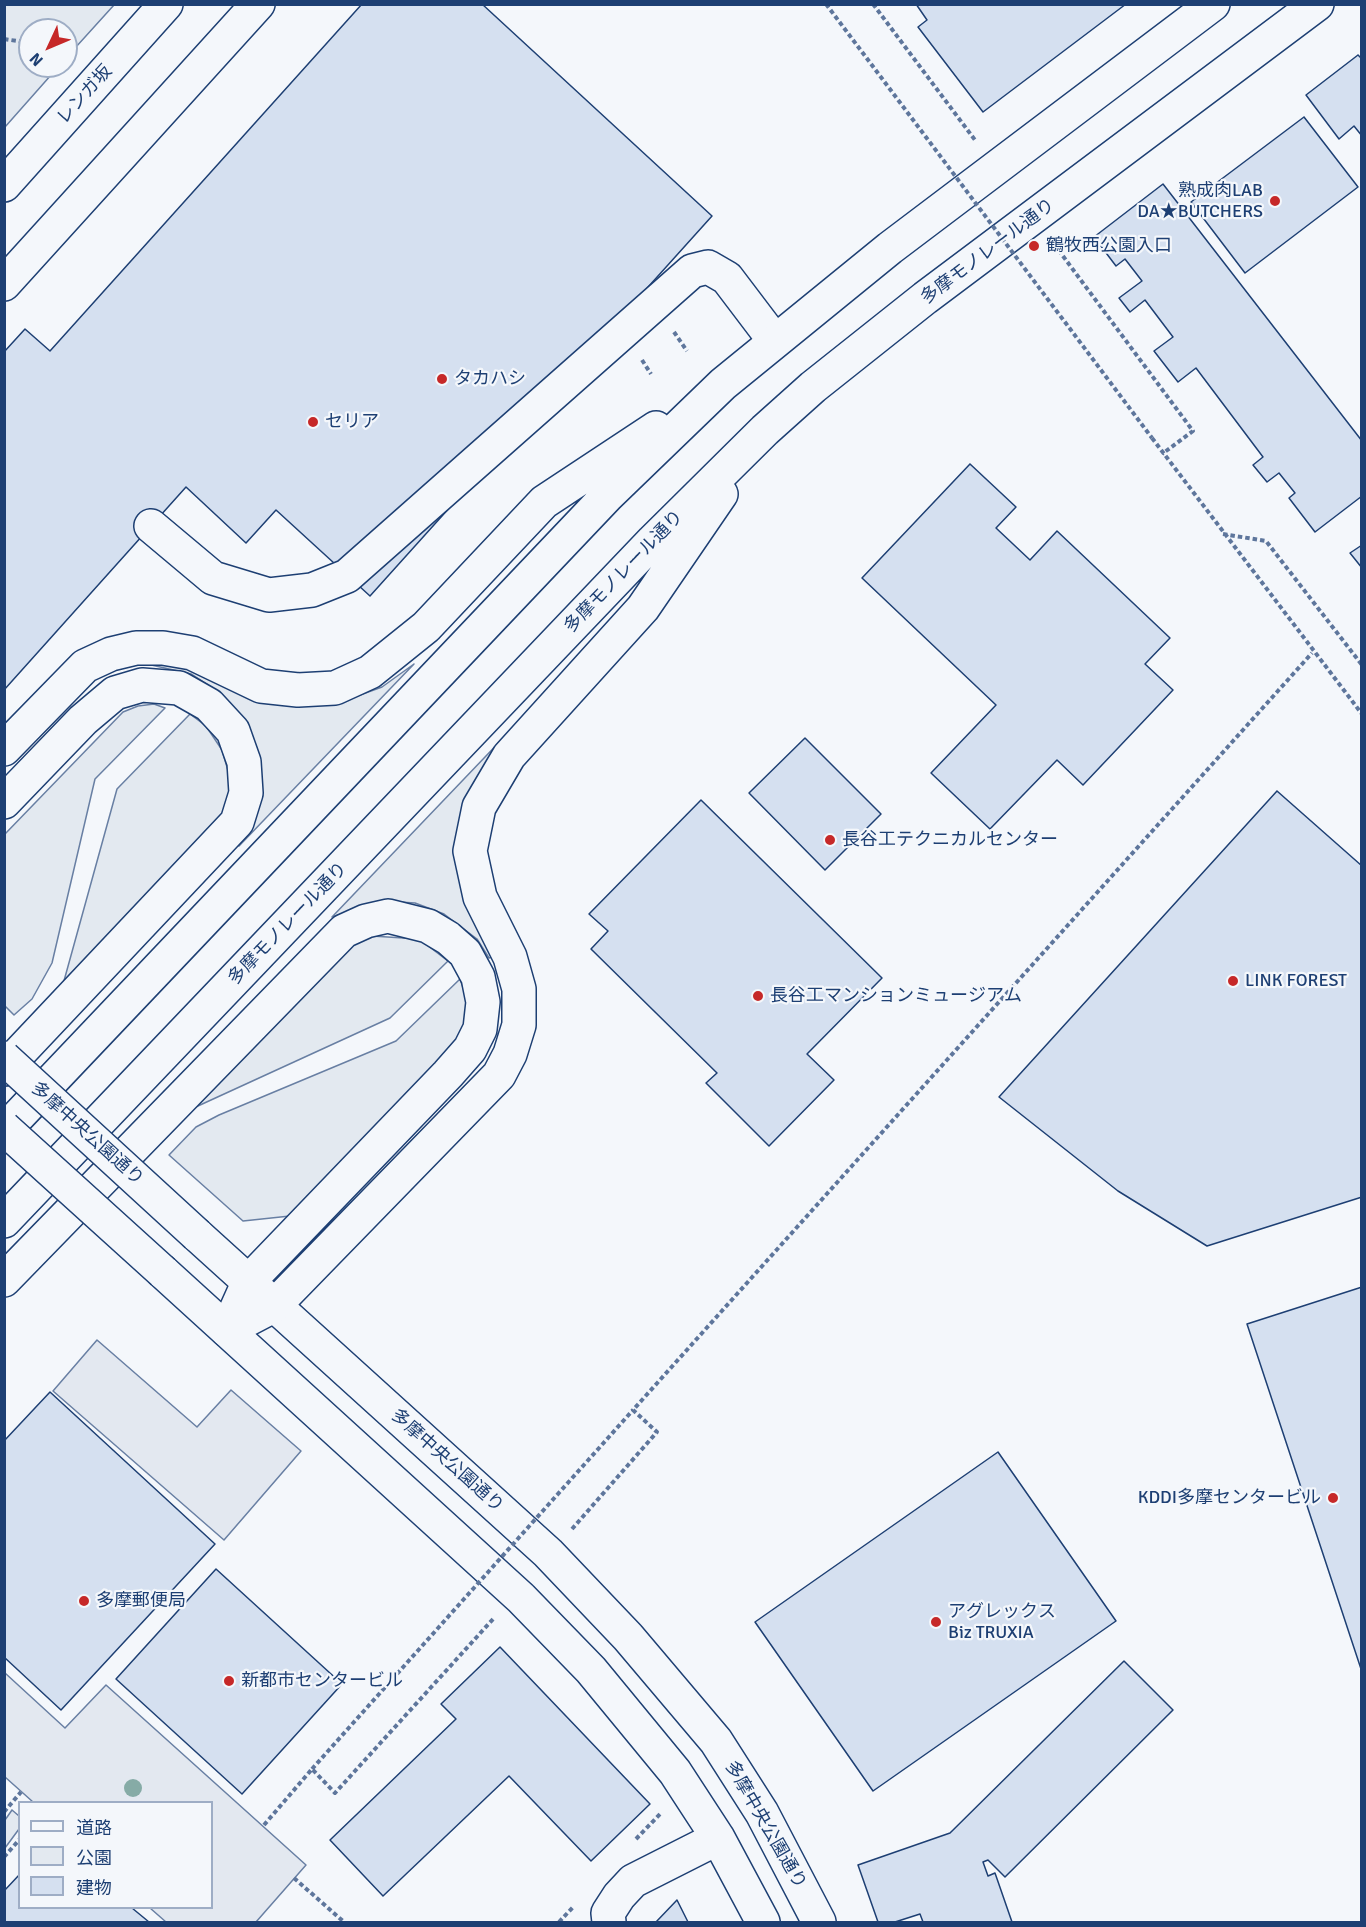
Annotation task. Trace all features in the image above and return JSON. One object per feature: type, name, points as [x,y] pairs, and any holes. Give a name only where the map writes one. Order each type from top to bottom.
[{"type":"main road","name":"レンガ坂","points":[[4,185],[166,4]]},
{"type":"main road","points":[[4,284],[258,4]]},
{"type":"main road","points":[[763,1923],[718,1838],[675,1772],[591,1670],[521,1598],[4,1130],[607,496],[723,384],[774,340],[890,248],[1214,4]]},
{"type":"main road","name":"多摩モノレール通り","points":[[4,1221],[653,541],[765,430],[813,387],[925,298],[1317,4]]},
{"type":"main road","points":[[151,526],[213,578],[269,595],[312,590],[347,576],[692,271],[708,267],[727,278],[774,340]]},
{"type":"main road","points":[[4,749],[85,666],[111,654],[136,648],[163,648],[192,653],[261,686],[298,690],[334,687],[370,672],[426,627],[544,502],[723,384]]},
{"type":"main road","points":[[227,1330],[275,1305],[499,1075],[510,1054],[519,1025],[519,989],[510,957],[480,897],[470,851],[479,807],[509,756],[643,608],[765,430]]},
{"type":"main road","points":[[4,802],[82,720],[115,693],[142,685],[179,688],[209,705],[233,731],[244,762],[246,793],[237,822],[4,1069]]},
{"type":"main road","points":[[4,1280],[344,931],[366,921],[388,916],[428,926],[448,938],[465,953],[478,977],[483,1002],[480,1029],[470,1049],[448,1074],[249,1281],[227,1330]]},
{"type":"main road","name":"多摩中央公園通り","points":[[4,1058],[548,1553],[628,1637],[716,1742],[762,1813],[819,1923]]},
{"type":"main road","points":[[609,1923],[609,1913],[619,1896],[633,1881],[718,1838]]},
{"type":"path","points":[[826,4],[1222,534],[1362,714]]},
{"type":"path","points":[[873,4],[975,141]]},
{"type":"path","points":[[1054,244],[1193,431],[1162,454]]},
{"type":"path","points":[[638,354],[651,374]]},
{"type":"path","points":[[1222,534],[1266,541],[1362,666]]},
{"type":"path","points":[[264,1825],[1312,652]]},
{"type":"path","points":[[571,1531],[657,1432],[633,1410]]},
{"type":"path","points":[[312,1769],[335,1792],[499,1613]]},
{"type":"path","points":[[4,1812],[21,1792]]},
{"type":"path","points":[[4,1857],[18,1841]]},
{"type":"path","points":[[294,1878],[344,1923]]},
{"type":"green space","points":[[5,4],[114,5],[78,45],[78,18],[18,18],[18,78],[48,78],[5,127]]},
{"type":"green space","points":[[167,661],[270,702],[313,706],[349,699],[382,687],[414,664],[239,846],[252,823],[260,765],[257,748],[238,712],[214,689],[191,674],[147,664]]},
{"type":"green space","points":[[154,704],[165,708],[95,779],[52,963],[32,999],[14,1015],[5,1006],[5,834],[123,712],[138,706]]},
{"type":"green space","points":[[529,711],[467,814],[496,956],[489,958],[477,939],[444,914],[415,903],[383,901],[332,917]]},
{"type":"green space","points":[[190,714],[206,726],[222,750],[229,774],[231,797],[220,825],[62,988],[117,789]]},
{"type":"green space","points":[[372,936],[419,939],[448,961],[390,1018],[187,1111],[352,943]]},
{"type":"green space","points":[[460,979],[467,999],[467,1020],[460,1037],[442,1061],[290,1216],[243,1221],[169,1155],[196,1127],[219,1115],[396,1041]]},
{"type":"green space","points":[[12,1810],[18,1815],[18,1830],[5,1848],[5,1820]]},
{"type":"shaded area","points":[[97,1340],[197,1427],[231,1390],[301,1451],[224,1540],[53,1391]]},
{"type":"shaded area","points":[[5,1673],[65,1728],[106,1685],[306,1865],[256,1922],[166,1922],[151,1909],[213,1909],[213,1801],[32,1801],[5,1777]]},
{"type":"building","points":[[362,4],[482,4],[712,216],[370,596],[276,510],[246,543],[186,487],[4,690],[4,352],[25,329],[50,351]]},
{"type":"building","points":[[916,4],[1126,4],[983,112],[918,27],[927,20]]},
{"type":"building","points":[[1358,55],[1362,59],[1362,136],[1354,126],[1339,139],[1306,95]]},
{"type":"building","points":[[1304,117],[1358,187],[1245,273],[1191,202]]},
{"type":"building","points":[[1163,184],[1362,441],[1362,496],[1315,532],[1289,498],[1295,493],[1279,473],[1267,482],[1253,465],[1263,457],[1196,368],[1178,382],[1154,351],[1173,337],[1145,300],[1130,312],[1119,298],[1142,281],[1125,259],[1116,266],[1094,237]]},
{"type":"building","points":[[970,464],[1016,507],[996,528],[1030,560],[1057,531],[1170,638],[1145,664],[1173,690],[1083,785],[1057,760],[990,829],[931,773],[996,705],[862,578]]},
{"type":"building","points":[[1362,545],[1362,568],[1350,553]]},
{"type":"building","points":[[805,738],[881,814],[825,870],[749,793]]},
{"type":"building","name":"LINK FOREST","points":[[1277,791],[1362,866],[1362,1197],[1207,1246],[1118,1191],[999,1097]]},
{"type":"building","points":[[701,800],[882,978],[807,1054],[834,1080],[769,1146],[706,1083],[717,1073],[591,949],[608,931],[589,914]]},
{"type":"building","name":"KDDI多摩センタービル","points":[[1362,1287],[1362,1672],[1247,1324]]},
{"type":"building","name":"多摩郵便局","points":[[50,1392],[215,1544],[61,1710],[4,1657],[4,1441]]},
{"type":"building","name":"アグレックス Biz TRUXIA","points":[[998,1452],[1116,1621],[873,1791],[755,1622]]},
{"type":"building","name":"新都市センタービル","points":[[216,1569],[342,1684],[242,1794],[116,1679]]},
{"type":"building","points":[[500,1647],[650,1804],[591,1861],[509,1776],[383,1896],[330,1840],[456,1719],[441,1704]]},
{"type":"building","points":[[1124,1661],[1173,1710],[1005,1877],[988,1860],[983,1862],[988,1876],[995,1873],[1012,1922],[923,1922],[920,1914],[895,1922],[878,1922],[858,1865],[950,1833]]},
{"type":"building","points":[[18,1876],[18,1909],[133,1909],[149,1922],[4,1922],[4,1891]]},
{"type":"building","points":[[677,1900],[688,1922],[656,1922]]},
{"type":"place","name":"熟成肉LAB DA★BUTCHERS","points":[[1275,201]]},
{"type":"place","name":"鶴牧西公園入口","points":[[1034,246]]},
{"type":"place","name":"タカハシ","points":[[442,379]]},
{"type":"place","name":"セリア","points":[[313,422]]},
{"type":"place","name":"長谷工テクニカルセンター","points":[[830,840]]},
{"type":"place","name":"LINK FOREST","points":[[1233,981]]},
{"type":"place","name":"長谷工マンションミュージアム","points":[[758,996]]},
{"type":"place","name":"KDDI多摩センタービル","points":[[1333,1498]]},
{"type":"place","name":"多摩郵便局","points":[[84,1601]]},
{"type":"place","name":"アグレックス Biz TRUXIA","points":[[936,1622]]},
{"type":"place","name":"新都市センタービル","points":[[229,1681]]}]
